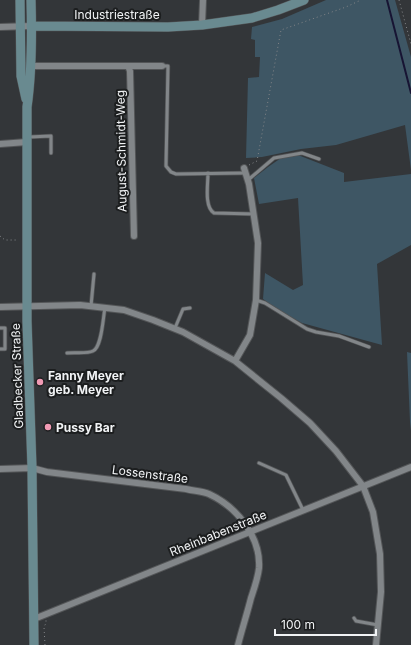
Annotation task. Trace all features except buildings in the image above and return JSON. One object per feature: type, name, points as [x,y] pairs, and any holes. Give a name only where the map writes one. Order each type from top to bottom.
[{"type":"main road","name":"Gladbecker Straße","points":[[20,0],[22,76],[27,106]]},
{"type":"main road","name":"Gladbecker Straße","points":[[31,0],[31,66],[27,106],[27,306],[32,468],[34,645]]},
{"type":"main road","name":"Industriestraße","points":[[31,26],[202,25],[252,18],[304,0]]},
{"type":"street","points":[[202,25],[203,0]]},
{"type":"street","points":[[0,27],[31,26]]},
{"type":"street","points":[[31,66],[162,66]]},
{"type":"street","name":"August-Schmidt-Weg","points":[[128,66],[130,71],[134,236]]},
{"type":"street","points":[[0,144],[27,140]]},
{"type":"street","points":[[235,361],[250,335],[256,300],[258,243],[248,180],[245,170]]},
{"type":"street","points":[[0,307],[91,306],[124,310],[175,328],[235,361],[310,423],[336,451],[363,486],[373,512],[380,554],[381,592],[376,645]]},
{"type":"street","name":"Rheinbabenstraße","points":[[34,620],[411,467]]},
{"type":"street","name":"Lossenstraße","points":[[0,469],[32,468],[46,472],[186,489],[208,494],[227,505],[241,519],[250,532],[255,541],[259,555],[259,570],[238,645]]},
{"type":"lane","points":[[162,66],[168,66],[166,166],[171,172],[176,174],[245,170]]},
{"type":"lane","points":[[27,140],[51,136],[52,153]]},
{"type":"lane","points":[[248,180],[274,158],[302,153],[319,159]]},
{"type":"lane","points":[[208,173],[208,206],[211,212],[254,214]]},
{"type":"lane","points":[[91,306],[94,274]]},
{"type":"lane","points":[[256,300],[265,303],[307,329],[339,336],[369,347]]},
{"type":"lane","points":[[68,352],[92,352],[96,349],[99,344],[105,308]]},
{"type":"lane","points":[[175,328],[182,309],[190,308]]},
{"type":"lane","points":[[0,328],[4,328],[5,349],[0,349]]},
{"type":"lane","points":[[259,463],[286,475],[303,510]]},
{"type":"lane","points":[[354,618],[356,621],[378,625]]},
{"type":"path","points":[[245,170],[257,161],[280,30],[346,7],[361,0]]},
{"type":"path","points":[[398,0],[411,44]]},
{"type":"path","points":[[0,236],[5,240],[27,240]]},
{"type":"path","points":[[45,645],[44,627],[46,623],[46,615]]},
{"type":"shaded area","points":[[326,0],[395,0],[411,57],[411,170],[405,125],[336,145],[301,149],[262,157],[246,158],[248,78],[259,77],[260,57],[255,57],[255,40],[251,39],[252,27],[282,19]]},
{"type":"shaded area","points":[[298,155],[344,173],[344,182],[411,174],[411,245],[377,264],[382,345],[302,323],[280,311],[263,299],[265,273],[293,290],[303,285],[298,198],[259,204],[254,178],[281,158]]},
{"type":"shaded area","points":[[407,352],[411,353],[411,431],[410,422]]},
{"type":"waterway","points":[[387,0],[411,93]]},
{"type":"place","name":"Fanny Meyer geb. Meyer","points":[[40,382]]},
{"type":"place","name":"Pussy Bar","points":[[48,427]]}]
